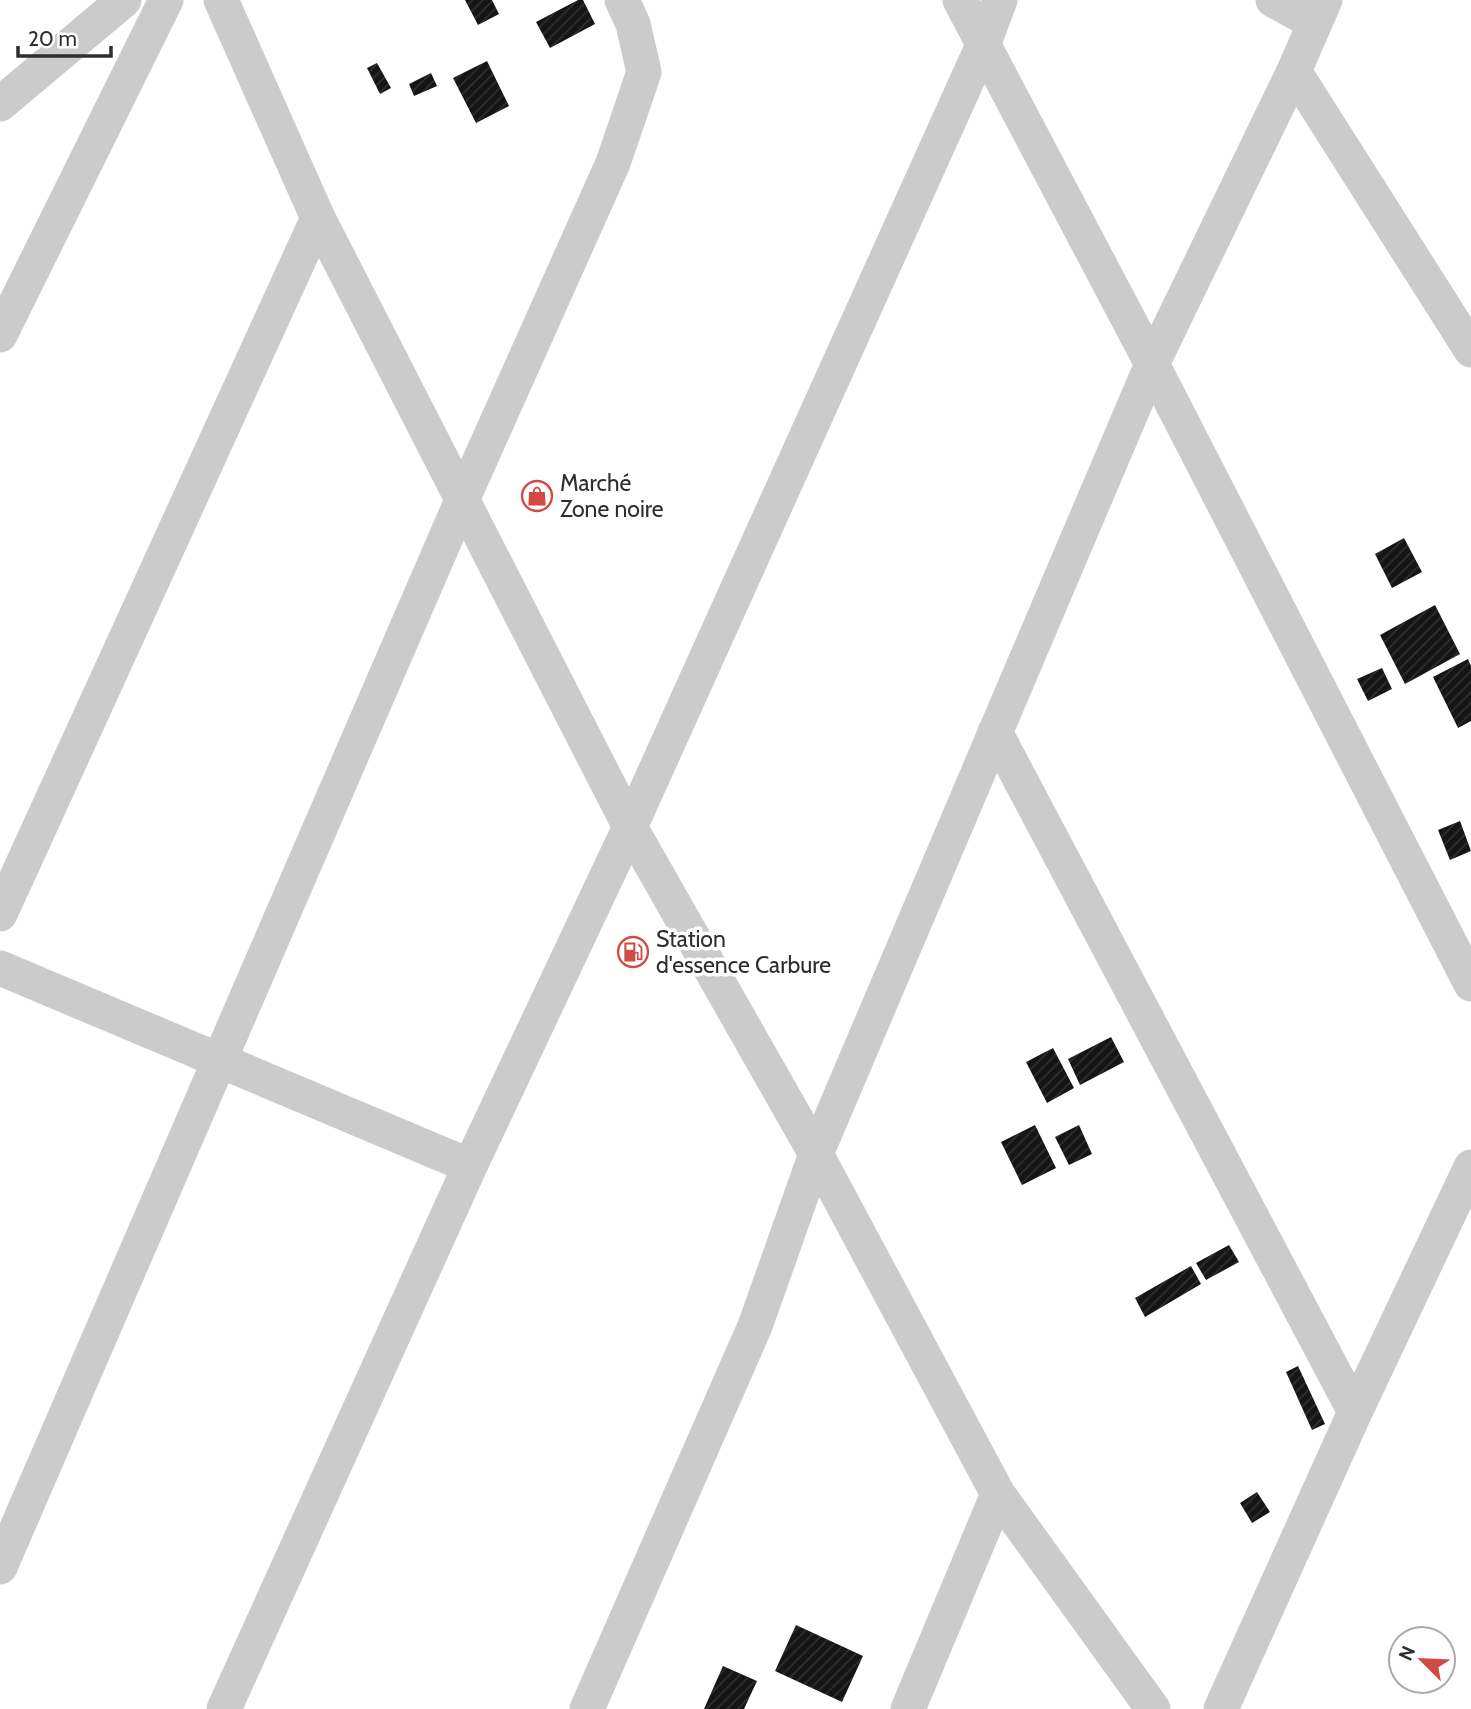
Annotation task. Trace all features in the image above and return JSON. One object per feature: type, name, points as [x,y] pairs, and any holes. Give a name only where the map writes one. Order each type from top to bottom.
[{"type":"street","points":[[0,104],[124,0]]},
{"type":"street","points":[[0,335],[166,0]]},
{"type":"street","points":[[221,0],[318,218],[629,827],[816,1154],[998,1494],[1153,1709]]},
{"type":"street","points":[[0,1567],[463,498],[613,163],[644,72],[633,24],[621,0]]},
{"type":"street","points":[[960,0],[1152,364],[1471,984]]},
{"type":"street","points":[[224,1709],[470,1166],[629,827],[984,43],[1000,0]]},
{"type":"street","points":[[587,1709],[755,1326],[816,1154],[1152,364],[1320,12],[1273,0]]},
{"type":"street","points":[[1294,71],[1470,347]]},
{"type":"street","points":[[0,914],[318,218]]},
{"type":"street","points":[[995,732],[1355,1412]]},
{"type":"street","points":[[0,968],[470,1166]]},
{"type":"street","points":[[1221,1709],[1355,1412],[1471,1167]]},
{"type":"street","points":[[908,1709],[998,1494]]},
{"type":"building","points":[[465,0],[492,0],[499,14],[478,25]]},
{"type":"building","points":[[578,0],[583,0],[595,24],[550,48],[536,22]]},
{"type":"building","points":[[487,61],[509,106],[476,123],[453,78]]},
{"type":"building","points":[[377,63],[391,88],[380,94],[367,68]]},
{"type":"building","points":[[431,73],[437,86],[414,96],[409,84]]},
{"type":"building","points":[[1404,538],[1422,572],[1392,588],[1375,554]]},
{"type":"building","points":[[1435,605],[1460,654],[1405,684],[1380,635]]},
{"type":"building","points":[[1468,659],[1471,666],[1471,721],[1458,728],[1433,677]]},
{"type":"building","points":[[1382,668],[1392,689],[1368,701],[1357,679]]},
{"type":"building","points":[[1460,821],[1471,851],[1450,860],[1438,830]]},
{"type":"building","points":[[1111,1037],[1124,1062],[1080,1085],[1068,1059]]},
{"type":"building","points":[[1053,1048],[1074,1088],[1047,1103],[1026,1062]]},
{"type":"building","points":[[1035,1125],[1056,1168],[1022,1185],[1001,1142]]},
{"type":"building","points":[[1079,1125],[1092,1154],[1069,1165],[1055,1137]]},
{"type":"building","points":[[1229,1245],[1239,1262],[1206,1280],[1196,1263]]},
{"type":"building","points":[[1191,1266],[1201,1284],[1145,1317],[1135,1298]]},
{"type":"building","points":[[1298,1366],[1325,1424],[1312,1430],[1286,1372]]},
{"type":"building","points":[[1257,1492],[1270,1512],[1252,1523],[1240,1503]]},
{"type":"building","points":[[796,1625],[863,1656],[842,1702],[775,1671]]},
{"type":"building","points":[[723,1666],[757,1681],[744,1709],[704,1709]]},
{"type":"place","name":"Marché Zone noire","points":[[537,496]]},
{"type":"place","name":"Station d'essence Carbure","points":[[633,952]]}]
